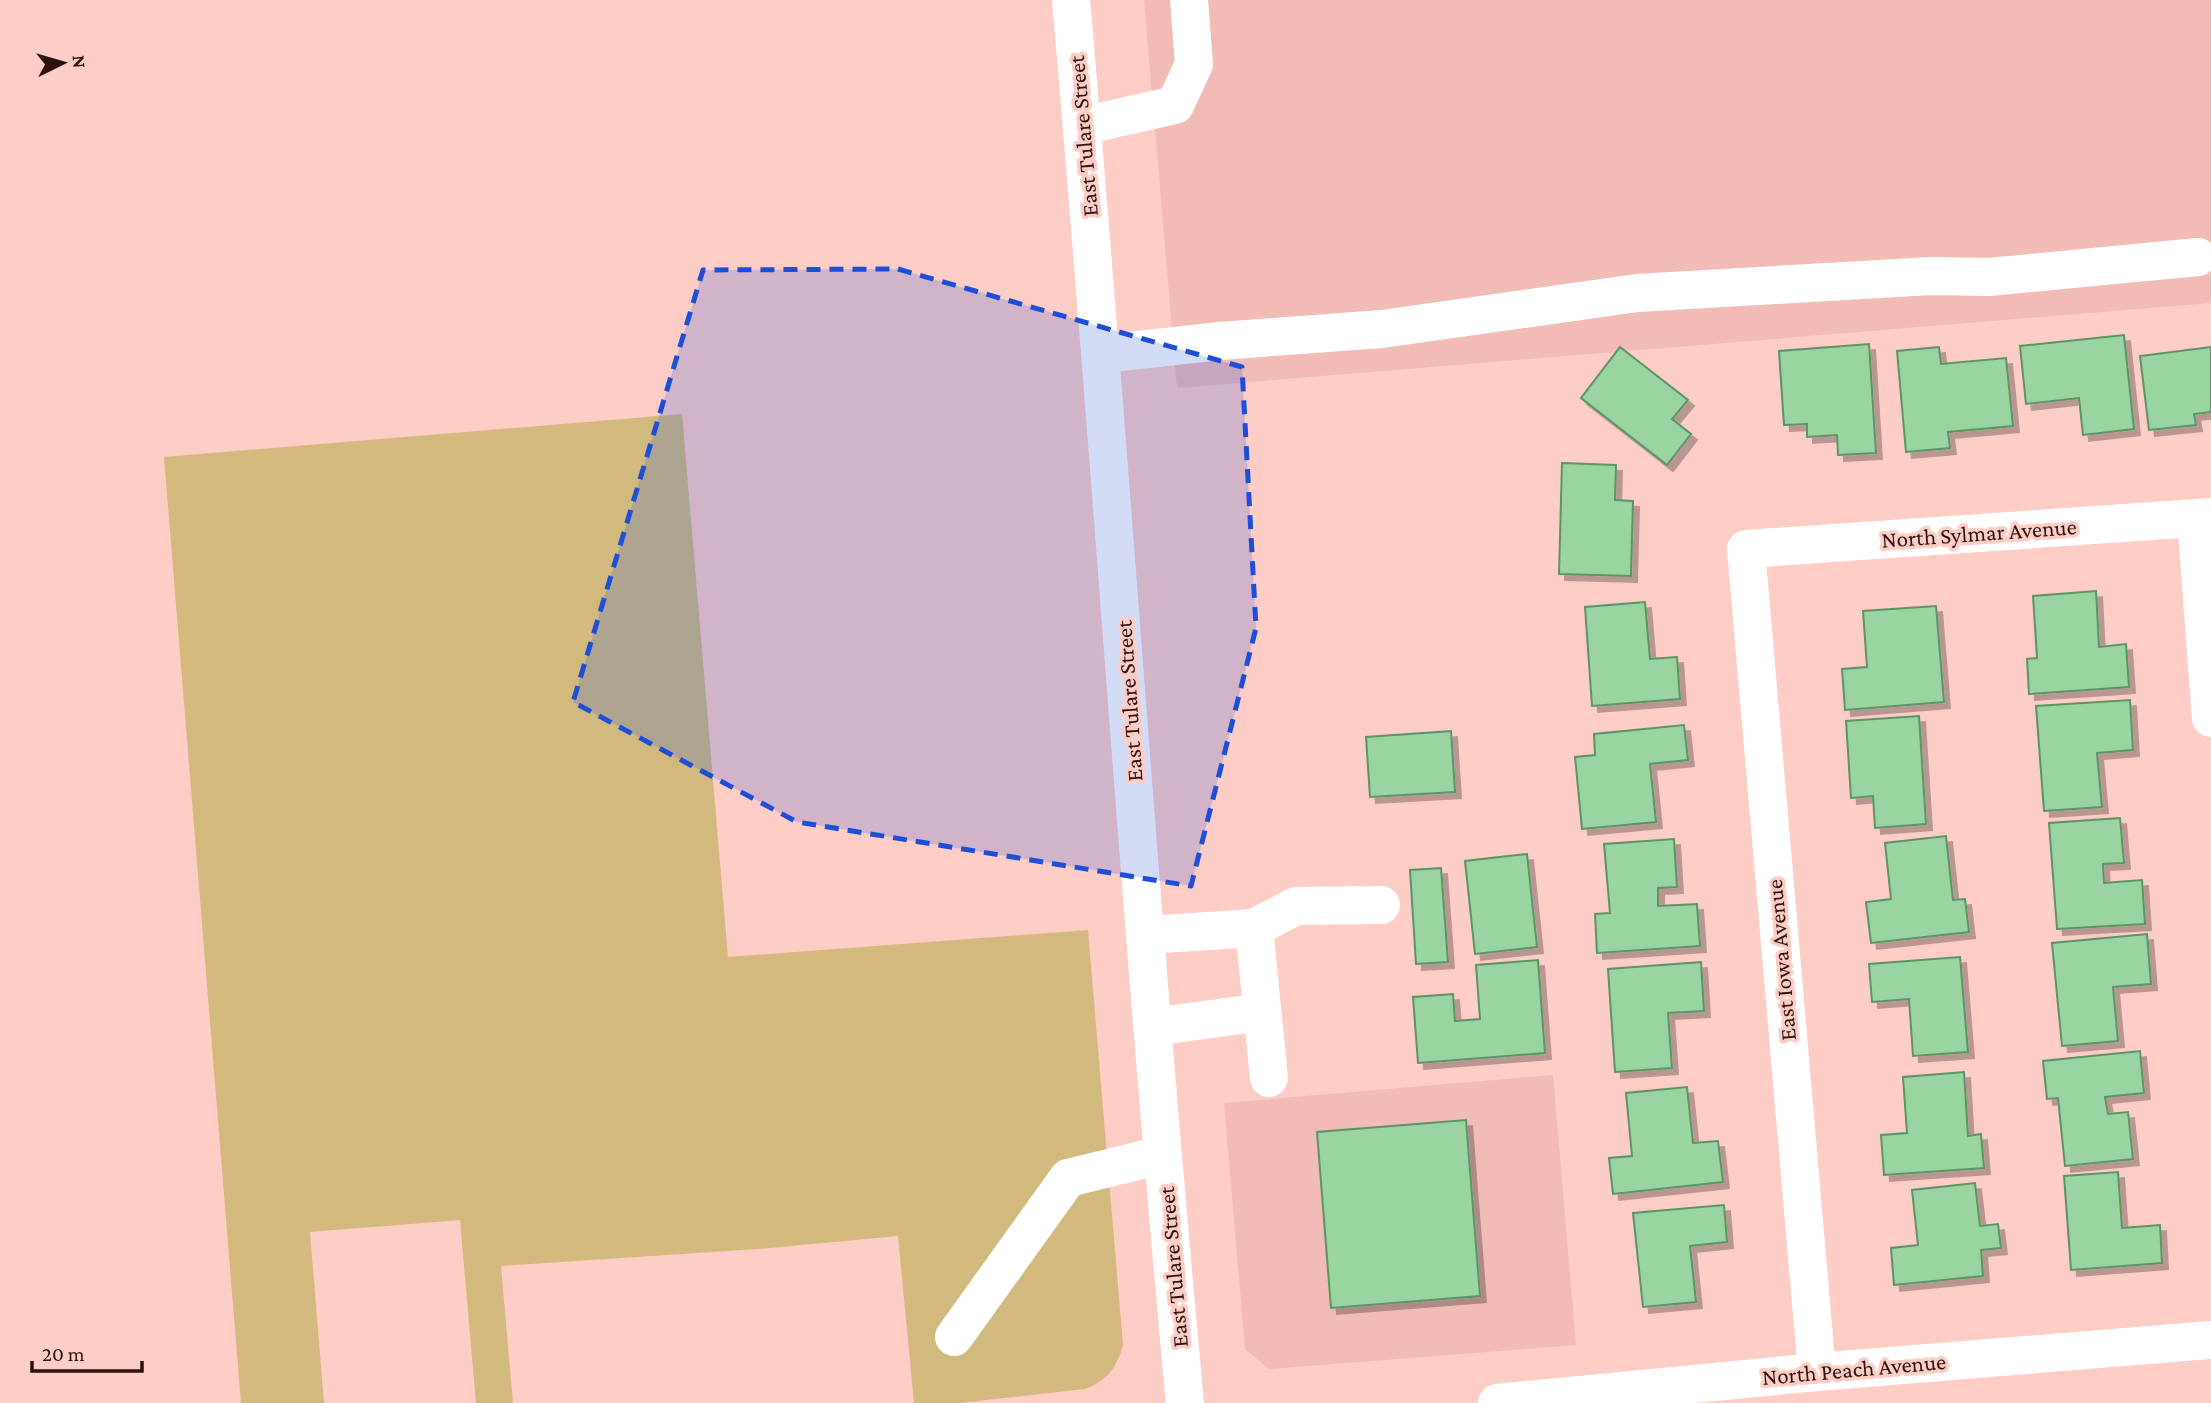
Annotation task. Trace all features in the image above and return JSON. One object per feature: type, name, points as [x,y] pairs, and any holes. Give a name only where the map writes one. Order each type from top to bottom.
[{"type":"main road","name":"East Tulare Street","points":[[1071,0],[1102,354],[1162,1155],[1185,1403]]},
{"type":"main road","points":[[1082,126],[1175,105],[1194,64],[1189,0]]},
{"type":"main road","points":[[1102,354],[1220,341],[1382,329],[1637,293],[1931,276],[1989,276],[2198,257]]},
{"type":"main road","points":[[2204,518],[2211,718]]},
{"type":"main road","name":"North Sylmar Avenue","points":[[1746,548],[2204,518]]},
{"type":"main road","name":"East Iowa Avenue","points":[[1746,548],[1816,1371]]},
{"type":"main road","points":[[1147,935],[1254,928],[1296,906],[1381,905]]},
{"type":"main road","points":[[1254,928],[1269,1078]]},
{"type":"main road","points":[[1153,1027],[1262,1012]]},
{"type":"main road","points":[[954,1337],[1068,1178],[1162,1155]]},
{"type":"main road","name":"North Peach Avenue","points":[[1497,1403],[1816,1371],[2211,1340]]},
{"type":"highlighted area","points":[[898,269],[1242,367],[1256,628],[1191,886],[797,822],[573,702],[703,270]]},
{"type":"shaded area","points":[[1144,0],[2211,0],[2211,303],[1177,388]]},
{"type":"shaded area","points":[[682,414],[728,957],[1088,930],[1123,1345],[1118,1360],[1105,1377],[1085,1389],[959,1403],[914,1403],[898,1236],[758,1249],[501,1266],[513,1403],[476,1403],[460,1220],[310,1232],[324,1403],[241,1403],[164,457]]},
{"type":"shaded area","points":[[1553,1075],[1576,1345],[1269,1369],[1245,1349],[1224,1103]]},
{"type":"building","points":[[2124,335],[2134,429],[2083,435],[2079,398],[2026,404],[2020,346]]},
{"type":"building","points":[[1869,344],[1876,453],[1838,455],[1837,435],[1807,437],[1807,424],[1784,425],[1779,351]]},
{"type":"building","points":[[1620,347],[1688,400],[1672,419],[1691,434],[1667,465],[1581,398]]},
{"type":"building","points":[[1939,347],[1941,364],[2006,358],[2013,426],[1948,432],[1950,448],[1906,452],[1897,351]]},
{"type":"building","points":[[2211,347],[2211,412],[2194,414],[2196,425],[2149,430],[2140,356]]},
{"type":"building","points":[[1562,463],[1616,465],[1615,500],[1633,501],[1631,576],[1559,574]]},
{"type":"building","points":[[2096,591],[2099,647],[2126,644],[2129,687],[2029,694],[2027,659],[2037,658],[2033,596]]},
{"type":"building","points":[[1645,602],[1650,659],[1677,657],[1680,699],[1592,706],[1585,607]]},
{"type":"building","points":[[1936,606],[1944,702],[1845,710],[1842,669],[1867,667],[1863,611]]},
{"type":"building","points":[[2130,700],[2133,750],[2097,753],[2102,807],[2044,811],[2036,706]]},
{"type":"building","points":[[1919,716],[1926,824],[1875,828],[1873,796],[1851,798],[1846,721]]},
{"type":"building","points":[[1684,725],[1688,760],[1650,764],[1656,822],[1582,829],[1575,757],[1595,755],[1594,734]]},
{"type":"building","points":[[1451,731],[1455,792],[1370,797],[1366,737]]},
{"type":"building","points":[[2120,818],[2124,863],[2103,864],[2104,883],[2142,880],[2145,924],[2057,929],[2049,823]]},
{"type":"building","points":[[1946,836],[1953,900],[1965,899],[1969,932],[1871,943],[1866,902],[1891,899],[1885,843]]},
{"type":"building","points":[[1674,839],[1677,887],[1658,888],[1658,906],[1697,904],[1700,946],[1597,953],[1595,914],[1610,913],[1604,844]]},
{"type":"building","points":[[1527,854],[1537,947],[1475,954],[1465,861]]},
{"type":"building","points":[[1441,868],[1448,962],[1416,964],[1410,870]]},
{"type":"building","points":[[2147,934],[2151,984],[2113,987],[2118,1041],[2062,1046],[2052,943]]},
{"type":"building","points":[[1960,957],[1968,1052],[1913,1056],[1909,999],[1872,1002],[1869,964]]},
{"type":"building","points":[[1538,960],[1545,1053],[1418,1063],[1413,997],[1453,994],[1455,1021],[1480,1019],[1476,965]]},
{"type":"building","points":[[1701,962],[1704,1011],[1668,1013],[1672,1068],[1615,1072],[1608,969]]},
{"type":"building","points":[[2140,1051],[2144,1093],[2105,1097],[2108,1114],[2128,1112],[2133,1159],[2065,1166],[2058,1098],[2047,1099],[2043,1061]]},
{"type":"building","points":[[1964,1072],[1968,1136],[1981,1134],[1984,1168],[1884,1175],[1881,1135],[1907,1133],[1903,1077]]},
{"type":"building","points":[[1687,1087],[1693,1143],[1718,1141],[1723,1182],[1613,1194],[1609,1158],[1632,1156],[1626,1093]]},
{"type":"building","points":[[1466,1120],[1480,1296],[1331,1308],[1317,1132]]},
{"type":"building","points":[[2118,1172],[2122,1228],[2160,1225],[2162,1263],[2071,1270],[2064,1176]]},
{"type":"building","points":[[1975,1183],[1980,1226],[1998,1224],[2001,1248],[1981,1250],[1983,1276],[1894,1285],[1891,1248],[1918,1245],[1912,1190]]},
{"type":"building","points":[[1724,1205],[1727,1242],[1690,1246],[1696,1302],[1643,1307],[1633,1213]]}]
